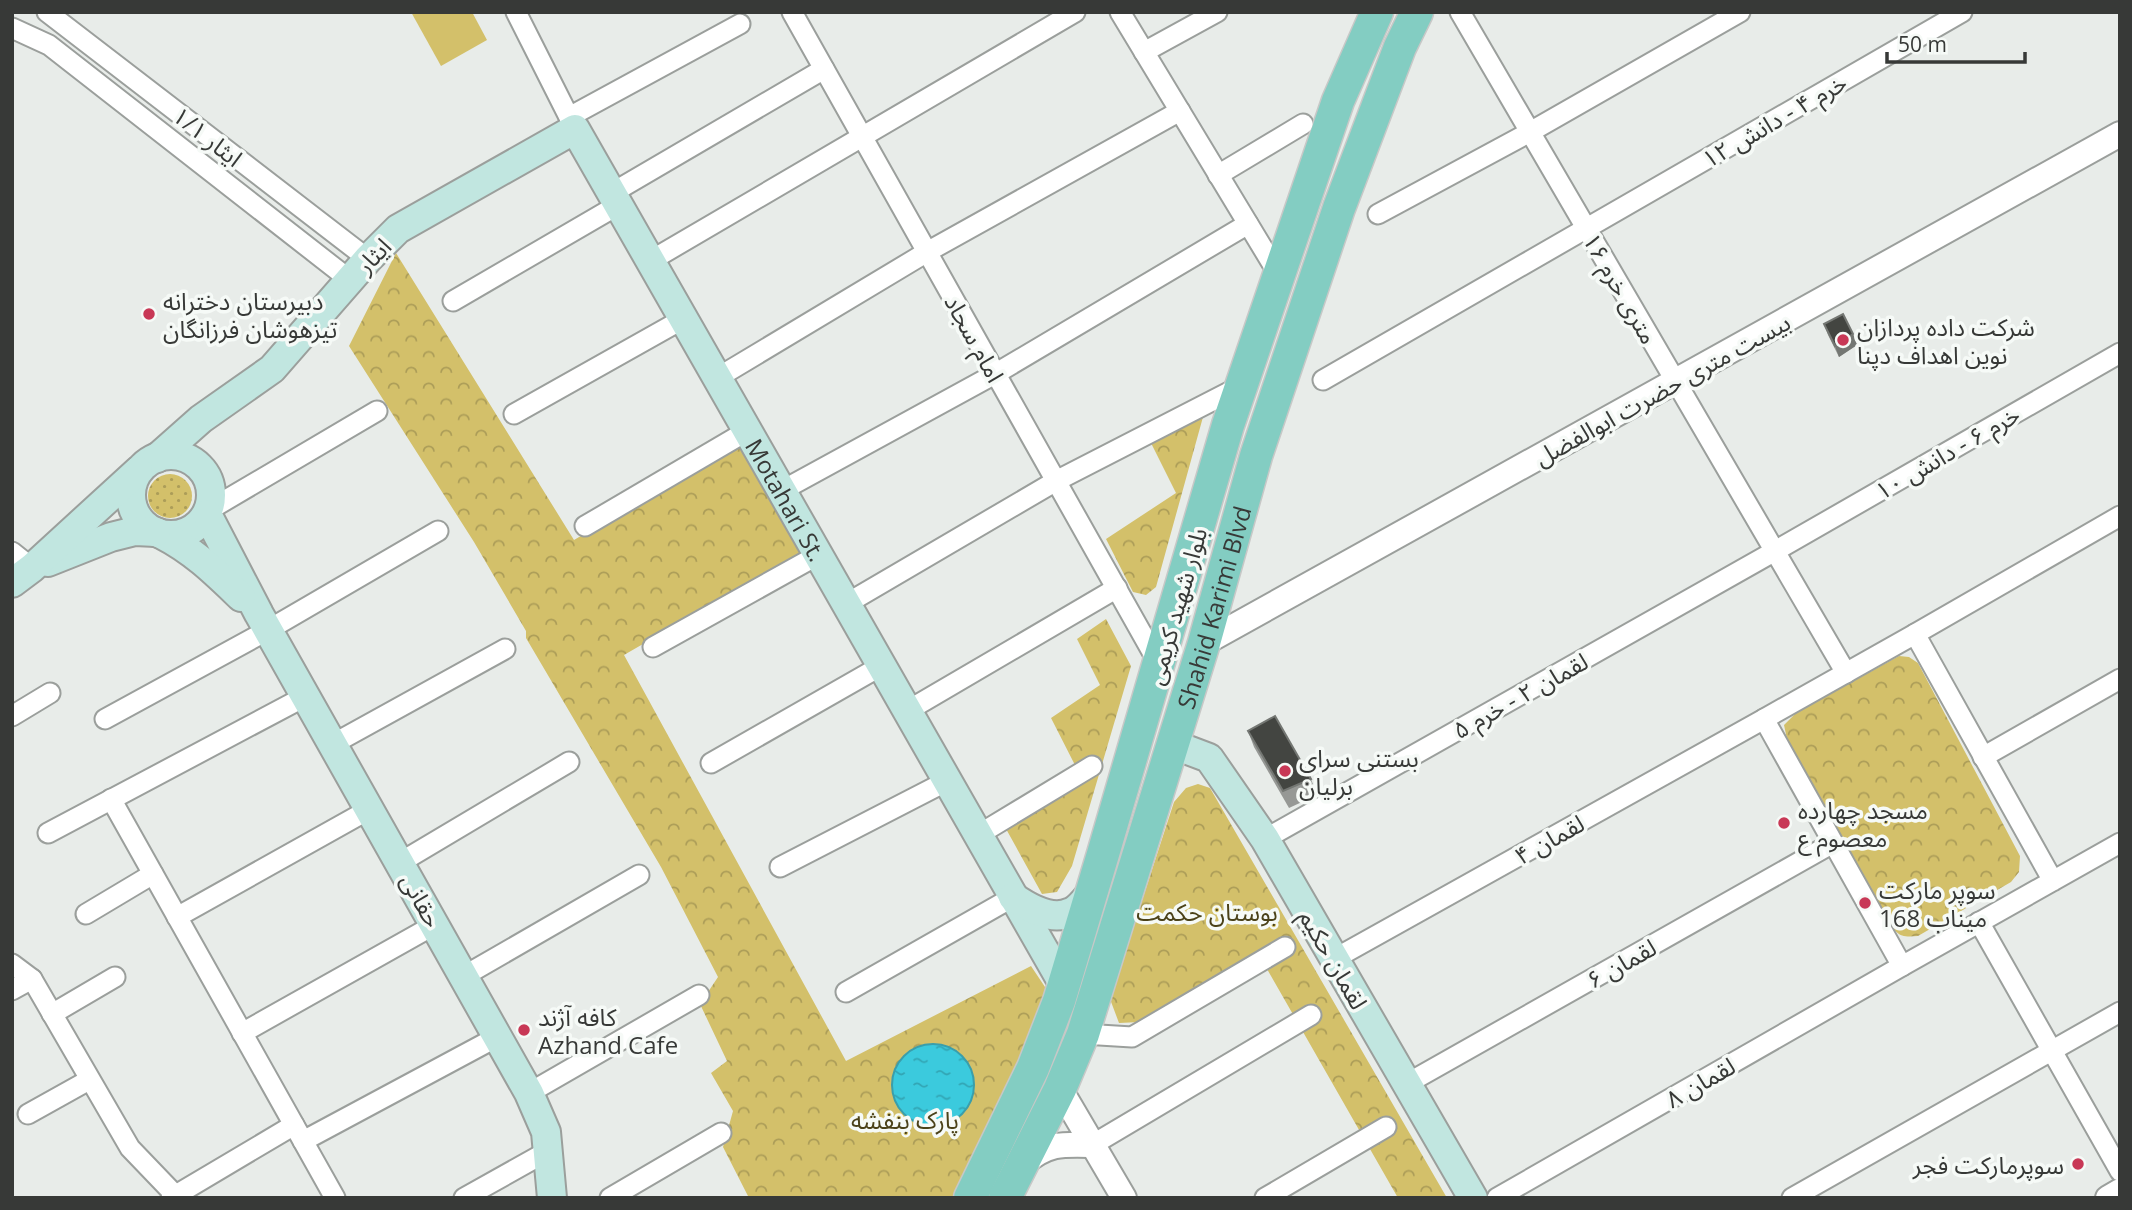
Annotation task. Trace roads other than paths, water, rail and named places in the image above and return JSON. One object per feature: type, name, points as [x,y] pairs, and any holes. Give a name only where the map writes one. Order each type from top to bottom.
[{"type":"main road","name":"بلوار شهید کریمی","points":[[970,1198],[1033,1068],[1064,985],[1228,425],[1338,101],[1377,12]]},
{"type":"main road","name":"Shahid Karimi Blvd","points":[[1004,1198],[1060,1089],[1083,1034],[1204,643],[1256,456],[1339,208],[1400,47],[1418,12]]},
{"type":"main road","name":"ایثار","points":[[149,463],[201,419],[272,369],[398,229],[572,123]]},
{"type":"main road","name":"Motahari St.","points":[[572,123],[1064,985]]},
{"type":"main road","points":[[19,568],[135,531],[170,536],[186,533],[200,524],[208,512],[211,488],[208,478],[188,453],[188,443],[201,419]]},
{"type":"main road","points":[[19,568],[149,463],[171,455],[183,456],[193,461]]},
{"type":"main road","points":[[149,463],[132,486],[132,507],[143,524],[184,546],[203,560],[264,622]]},
{"type":"main road","points":[[208,512],[264,622]]},
{"type":"main road","name":"حقانی","points":[[264,622],[529,1093],[545,1132],[552,1198]]},
{"type":"main road","name":"لقمان حکیم","points":[[1172,744],[1209,758],[1265,839],[1473,1198]]},
{"type":"main road","points":[[1013,897],[1030,908],[1059,916],[1073,912],[1092,892]]},
{"type":"street","name":"ایثار ۱/۱","points":[[47,12],[359,270]]},
{"type":"street","name":"Motahari St.","points":[[516,12],[572,123]]},
{"type":"street","points":[[650,261],[1075,12]]},
{"type":"street","points":[[1120,12],[1279,275]]},
{"type":"street","points":[[1144,52],[1217,12]]},
{"type":"street","name":"۱۶ متری خرم","points":[[1460,12],[1846,673]]},
{"type":"street","points":[[1378,214],[1530,132],[1740,12]]},
{"type":"street","name":"خرم ۴ - دانش ۱۲","points":[[1323,380],[1962,12]]},
{"type":"street","name":"امام سجاد","points":[[800,15],[824,69],[1159,664]]},
{"type":"street","points":[[572,123],[740,24]]},
{"type":"street","points":[[12,28],[49,44],[359,270]]},
{"type":"street","points":[[453,300],[824,69]]},
{"type":"street","points":[[717,379],[927,252],[1180,111]]},
{"type":"street","points":[[1218,175],[1304,124]]},
{"type":"street","name":"بیست متری حضرت ابوالفضل","points":[[1204,643],[2120,134]]},
{"type":"street","points":[[781,491],[995,374],[1248,224]]},
{"type":"street","points":[[514,414],[683,319]]},
{"type":"street","name":"خرم ۶ - دانش ۱۰","points":[[1775,551],[2120,353]]},
{"type":"street","points":[[846,604],[1056,481],[1241,386]]},
{"type":"street","points":[[208,512],[377,411]]},
{"type":"street","points":[[585,526],[747,431]]},
{"type":"street","name":"لقمان ۴","points":[[1334,959],[1846,673],[2120,516]]},
{"type":"street","points":[[105,719],[264,622],[438,531]]},
{"type":"street","name":"لقمان ۲ - خرم ۵","points":[[1265,839],[1775,551]]},
{"type":"street","points":[[653,647],[818,555]]},
{"type":"street","points":[[907,711],[1117,589]]},
{"type":"street","points":[[1915,634],[2053,881]]},
{"type":"street","points":[[333,744],[505,649]]},
{"type":"street","points":[[711,763],[881,666]]},
{"type":"street","points":[[1983,757],[2120,679]]},
{"type":"street","points":[[12,716],[50,693]]},
{"type":"street","points":[[48,834],[306,696]]},
{"type":"street","points":[[1764,719],[1902,966]]},
{"type":"street","points":[[401,862],[569,762]]},
{"type":"street","points":[[978,835],[1092,766]]},
{"type":"street","points":[[780,867],[947,781]]},
{"type":"street","points":[[111,799],[335,1198]]},
{"type":"street","points":[[177,917],[370,808]]},
{"type":"street","name":"لقمان ۶","points":[[1408,1083],[1833,843]]},
{"type":"street","name":"لقمان ۸","points":[[1497,1198],[2120,843]]},
{"type":"street","points":[[86,914],[153,874]]},
{"type":"street","points":[[464,976],[639,875]]},
{"type":"street","points":[[846,992],[1013,897]]},
{"type":"street","points":[[1979,922],[2120,1171]]},
{"type":"street","points":[[242,1032],[436,924]]},
{"type":"street","points":[[1083,1034],[1132,1037],[1285,947]]},
{"type":"street","points":[[12,964],[32,979],[130,1148],[175,1197],[299,1133],[497,1037]]},
{"type":"street","points":[[52,1014],[116,977]]},
{"type":"street","points":[[12,990],[32,979]]},
{"type":"street","points":[[529,1093],[699,995]]},
{"type":"street","points":[[1792,1198],[2120,1012]]},
{"type":"street","points":[[1023,1164],[1044,1149],[1055,1145],[1093,1145],[1311,1015]]},
{"type":"street","points":[[28,1114],[89,1080]]},
{"type":"street","points":[[1060,1089],[1124,1198]]},
{"type":"street","points":[[1265,1198],[1386,1127]]},
{"type":"street","points":[[610,1198],[721,1133]]},
{"type":"street","points":[[464,1198],[548,1151]]},
{"type":"street","points":[[2108,1198],[2120,1191]]},
{"type":"water","points":[[933,1044],[949,1047],[962,1056],[971,1069],[974,1085],[971,1101],[962,1114],[949,1123],[933,1126],[917,1123],[904,1114],[895,1101],[892,1085],[895,1069],[904,1056],[917,1047]]},
{"type":"place","name":"دبیرستان دخترانه تیزهوشان فرزانگان","points":[[149,314]]},
{"type":"place","name":"شرکت داده پردازان نوین اهداف دپنا","points":[[1843,340]]},
{"type":"place","name":"بستنی سرای برلیان","points":[[1285,771]]},
{"type":"place","name":"مسجد چهارده معصوم ع","points":[[1784,823]]},
{"type":"place","name":"سوپر مارکت میناب 168","points":[[1865,903]]},
{"type":"place","name":"کافه آژند Azhand Cafe","points":[[524,1030]]},
{"type":"place","name":"سوپرمارکت فجر","points":[[2078,1164]]},
{"type":"park label","name":"بوستان حکمت","points":[[1207,911]]},
{"type":"park label","name":"پارک بنفشه","points":[[905,1119]]}]
